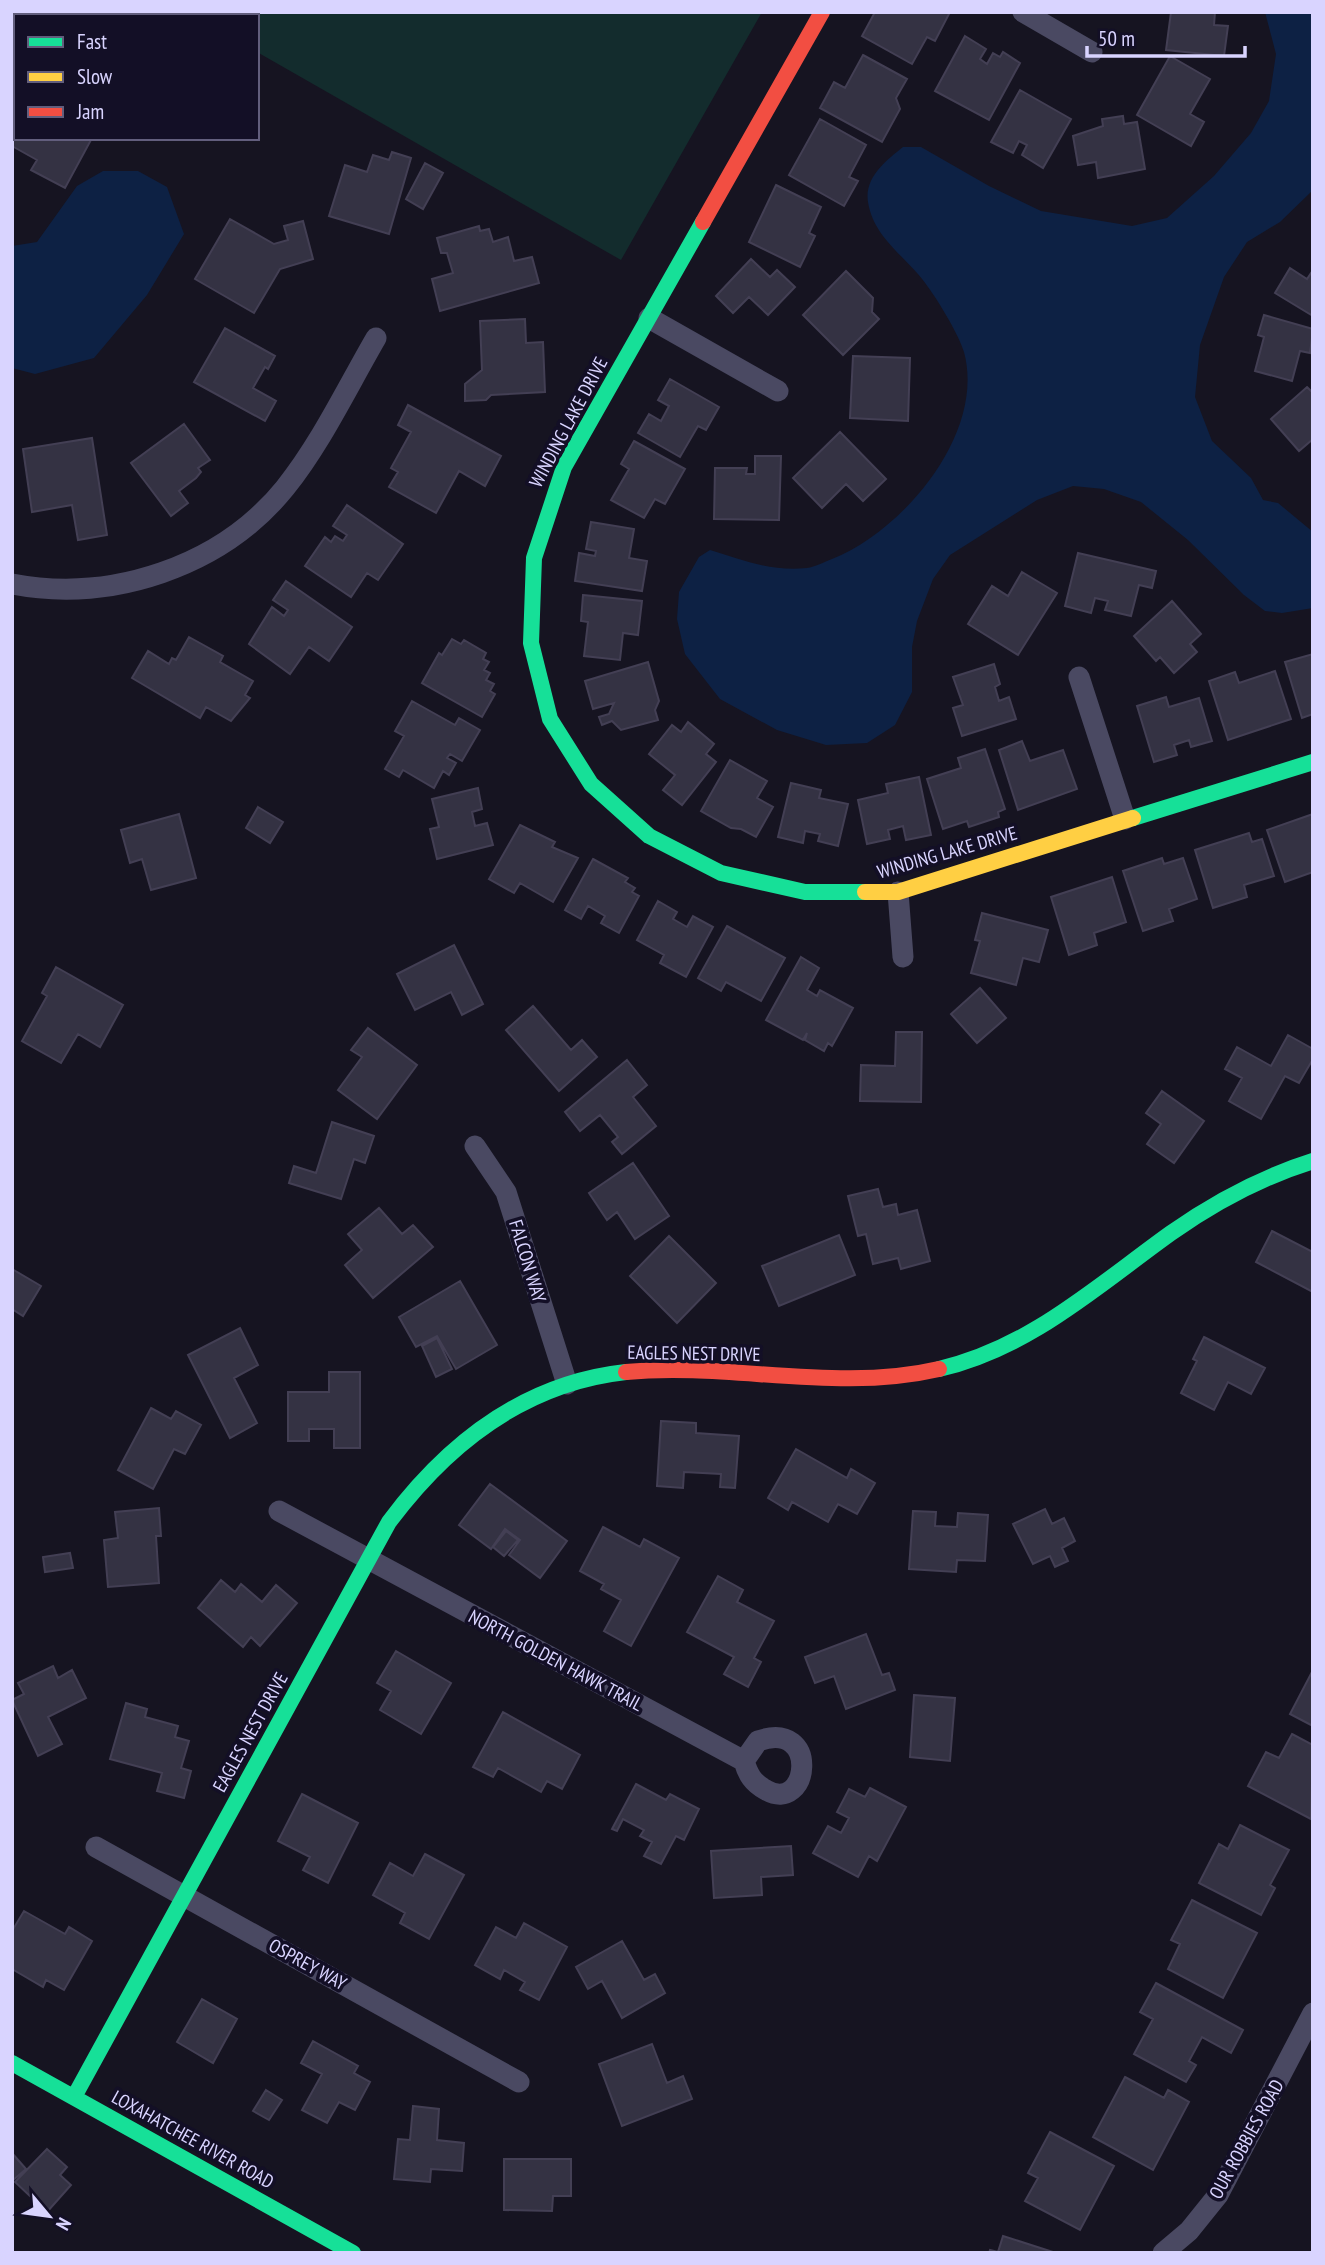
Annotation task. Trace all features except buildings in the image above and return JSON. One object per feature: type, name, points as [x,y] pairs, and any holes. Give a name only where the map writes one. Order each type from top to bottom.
[{"type":"street","name":"WINDING LAKE DRIVE","points":[[822,12],[564,467],[537,536],[530,572],[529,622],[539,683],[551,718],[574,760],[612,808],[670,851],[709,870],[773,889],[836,896],[898,892],[1125,818],[1313,762]]},
{"type":"street","points":[[1023,12],[1093,52]]},
{"type":"street","points":[[649,318],[778,391]]},
{"type":"street","points":[[12,583],[68,589],[124,583],[195,559],[227,539],[283,490],[306,460],[376,338]]},
{"type":"street","points":[[1079,677],[1125,818]]},
{"type":"street","points":[[898,892],[903,957]]},
{"type":"street","name":"FALCON WAY","points":[[475,1146],[506,1192],[567,1384]]},
{"type":"street","name":"EAGLES NEST DRIVE","points":[[74,2097],[368,1560],[406,1497],[457,1444],[518,1404],[567,1384],[646,1370],[858,1379],[906,1376],[978,1358],[1023,1340],[1064,1315],[1129,1264],[1194,1219],[1277,1171],[1313,1161]]},
{"type":"street","name":"NORTH GOLDEN HAWK TRAIL","points":[[279,1511],[744,1761]]},
{"type":"street","name":"OSPREY WAY","points":[[96,1847],[519,2082]]},
{"type":"street","name":"OUR ROBBIES ROAD","points":[[1163,2253],[1189,2231],[1218,2195],[1313,2013]]},
{"type":"street","name":"LOXAHATCHEE RIVER ROAD","points":[[12,2063],[353,2253]]},
{"type":"green space","points":[[187,12],[762,12],[621,260],[259,53],[259,14]]},
{"type":"water","points":[[1265,12],[1313,12],[1313,190],[1280,222],[1247,242],[1224,277],[1200,345],[1195,397],[1212,441],[1251,478],[1263,500],[1278,503],[1313,532],[1313,608],[1282,613],[1265,611],[1244,595],[1188,540],[1141,502],[1104,489],[1073,486],[1037,500],[950,555],[933,579],[917,621],[912,647],[912,692],[895,725],[867,743],[826,745],[777,730],[720,699],[685,654],[677,619],[679,592],[699,557],[710,550],[769,567],[794,569],[816,566],[859,545],[886,526],[911,503],[951,446],[963,415],[968,383],[964,352],[932,293],[877,227],[868,202],[868,193],[878,170],[903,147],[921,147],[989,186],[1041,211],[1132,226],[1167,218],[1214,176],[1251,133],[1269,101],[1276,54]]},
{"type":"water","points":[[103,171],[138,171],[167,187],[184,234],[147,295],[94,358],[35,374],[12,368],[12,246],[37,242],[77,186]]},
{"type":"traffic: fast","points":[[703,222],[564,467],[534,558],[531,643],[550,719],[591,784],[649,836],[721,873],[805,892],[865,892]]},
{"type":"traffic: fast","points":[[1133,818],[1313,762]]},
{"type":"traffic: fast","points":[[939,1369],[972,1359],[1033,1331],[1205,1211],[1239,1191],[1313,1161]]},
{"type":"traffic: fast","points":[[74,2097],[389,1522],[412,1493],[463,1443],[522,1403],[589,1378],[626,1372]]},
{"type":"traffic: fast","points":[[12,2063],[353,2253]]},
{"type":"traffic: slow","points":[[865,892],[898,892],[1133,818]]},
{"type":"traffic: jam","points":[[703,222],[822,12]]},
{"type":"traffic: jam","points":[[626,1372],[665,1370],[861,1378],[900,1376],[939,1369]]}]
